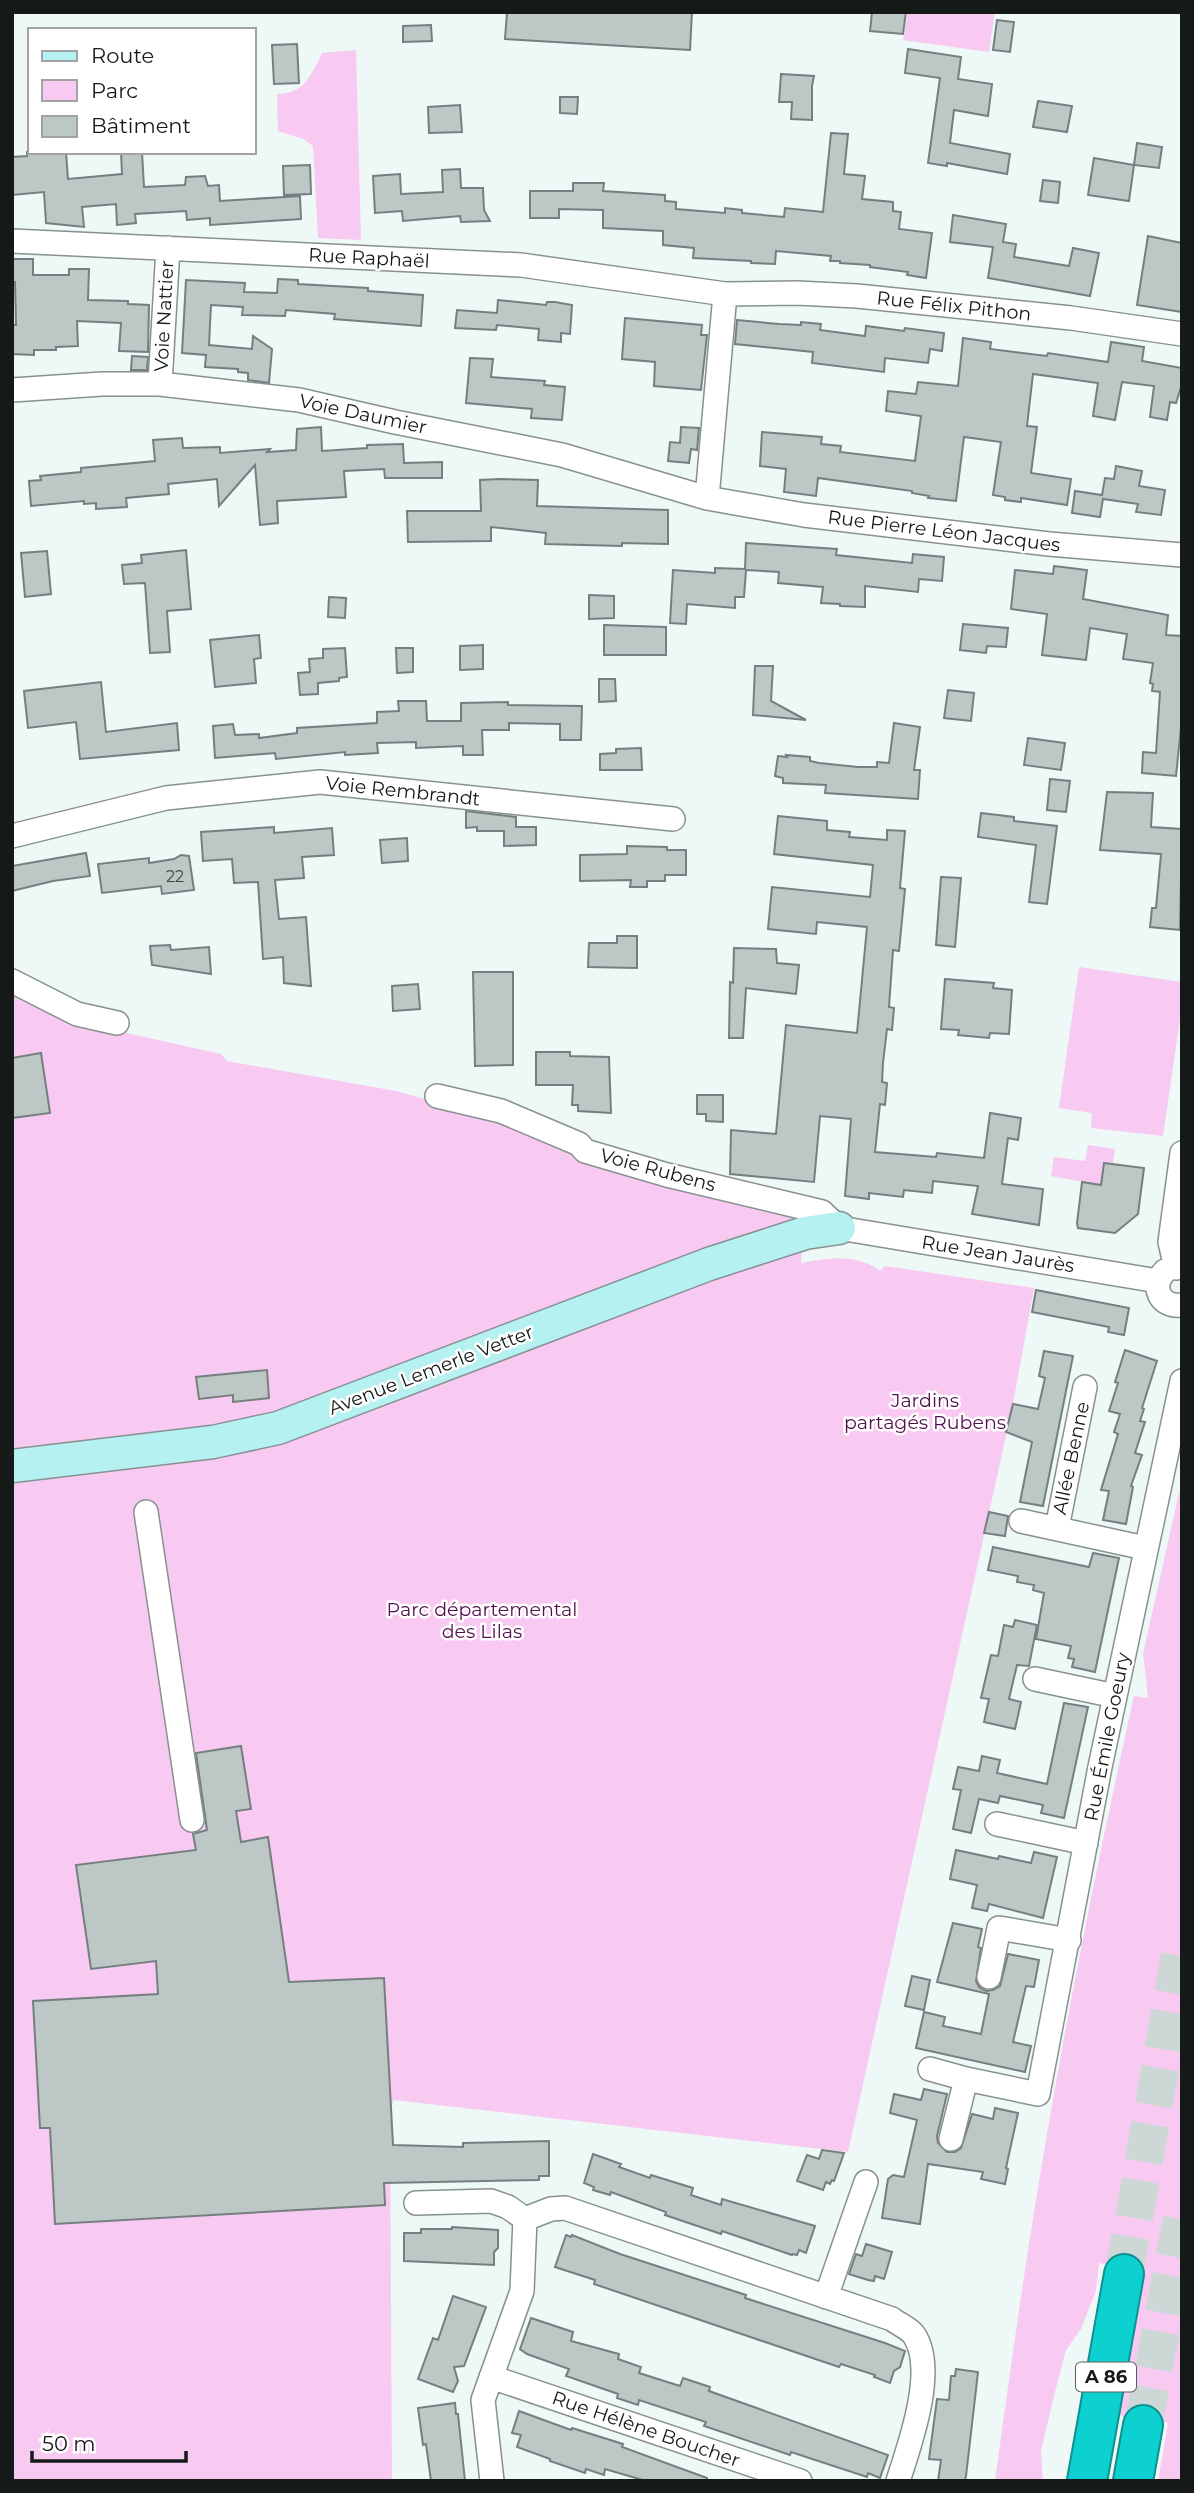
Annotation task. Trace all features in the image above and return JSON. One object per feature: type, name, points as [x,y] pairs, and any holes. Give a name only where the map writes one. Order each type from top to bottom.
[{"type":"highway","name":"A 86","points":[[1087,2481],[1124,2274]]},
{"type":"highway","points":[[1133,2481],[1143,2425]]},
{"type":"street","name":"Rue Raphaël","points":[[12,241],[521,265],[725,295]]},
{"type":"street","name":"Voie Nattier","points":[[160,384],[167,248]]},
{"type":"street","name":"Rue Félix Pithon","points":[[725,295],[797,293],[857,296],[1071,318],[1182,334]]},
{"type":"street","points":[[707,498],[725,295]]},
{"type":"street","name":"Voie Daumier","points":[[12,390],[102,384],[160,384],[299,400],[562,455],[707,498]]},
{"type":"street","name":"Rue Pierre Léon Jacques","points":[[707,498],[804,515],[1054,545],[1182,555]]},
{"type":"street","name":"Voie Rembrandt","points":[[12,836],[166,797],[320,782],[673,819]]},
{"type":"street","points":[[12,981],[76,1014],[117,1023]]},
{"type":"street","name":"Voie Rubens","points":[[438,1096],[501,1111],[579,1144],[585,1151],[667,1175],[822,1212],[839,1228]]},
{"type":"street","points":[[1182,1153],[1170,1242],[1172,1272],[1157,1287],[1161,1299],[1171,1306],[1182,1305]]},
{"type":"street","name":"Rue Jean Jaurès","points":[[839,1228],[1172,1272]]},
{"type":"street","name":"Avenue Lemerle Vetter","points":[[12,1466],[213,1442],[278,1428],[709,1264],[805,1233],[839,1228]]},
{"type":"street","name":"Rue Émile Goeury","points":[[966,2080],[1038,2094],[1115,1696],[1182,1381]]},
{"type":"street","name":"Allée Benne","points":[[1057,1528],[1085,1387]]},
{"type":"street","points":[[146,1512],[192,1820]]},
{"type":"street","name":"Allée Benne","points":[[1021,1521],[1145,1548]]},
{"type":"street","points":[[1035,1679],[1115,1696]]},
{"type":"street","points":[[997,1824],[1086,1843]]},
{"type":"street","points":[[989,1977],[999,1928],[1069,1940]]},
{"type":"street","points":[[930,2069],[966,2080],[951,2138]]},
{"type":"street","points":[[826,2297],[866,2182]]},
{"type":"street","points":[[416,2203],[491,2201],[508,2207],[524,2220]]},
{"type":"street","points":[[524,2220],[551,2208],[565,2208],[892,2319],[913,2333],[924,2357],[916,2428],[898,2481]]},
{"type":"street","points":[[492,2481],[483,2400],[522,2291],[524,2220]]},
{"type":"street","name":"Rue Hélène Boucher","points":[[491,2377],[800,2481]]},
{"type":"green space","points":[[908,12],[995,12],[989,52],[903,40]]},
{"type":"green space","points":[[356,50],[361,240],[318,238],[313,146],[303,139],[278,131],[277,94],[294,91],[306,82],[322,53]]},
{"type":"green space","points":[[1079,967],[1182,982],[1182,1005],[1163,1136],[1091,1128],[1092,1113],[1059,1108]]},
{"type":"green space","name":"Parc départemental des Lilas","points":[[12,993],[77,1022],[221,1054],[227,1061],[396,1091],[518,1125],[574,1152],[574,1159],[804,1211],[801,1263],[852,1259],[880,1271],[885,1266],[1034,1288],[1013,1404],[848,2152],[394,2100],[390,2110],[392,2481],[12,2481]]},
{"type":"green space","points":[[1088,1145],[1115,1149],[1113,1164],[1103,1163],[1101,1185],[1051,1176],[1054,1157],[1085,1161]]},
{"type":"green space","points":[[1179,1493],[1182,1494],[1182,2481],[1158,2481],[1168,2423],[1105,2413],[1134,2269],[1099,2263],[1096,2291],[1081,2329],[1066,2350],[1055,2392],[1041,2451],[1043,2481],[995,2481],[1033,2220],[1067,2024],[1134,1696],[1148,1698],[1143,1654]]},
{"type":"building","points":[[507,12],[692,12],[690,50],[505,39]]},
{"type":"building","points":[[872,12],[906,12],[903,34],[870,31]]},
{"type":"building","points":[[997,20],[1014,22],[1010,52],[993,50]]},
{"type":"building","points":[[431,25],[432,41],[403,42],[403,26]]},
{"type":"building","points":[[297,44],[299,83],[274,84],[272,45]]},
{"type":"building","points":[[908,49],[961,57],[958,79],[992,84],[988,116],[954,110],[950,143],[1010,154],[1007,174],[947,163],[947,166],[928,163],[940,78],[905,73]]},
{"type":"building","points":[[781,74],[814,76],[812,120],[791,119],[792,102],[779,102]]},
{"type":"building","points":[[560,97],[578,97],[577,114],[560,113]]},
{"type":"building","points":[[1038,101],[1072,106],[1067,132],[1033,127]]},
{"type":"building","points":[[460,105],[462,132],[429,133],[428,107]]},
{"type":"building","points":[[831,133],[848,134],[844,174],[865,176],[862,199],[893,202],[893,211],[901,212],[899,229],[932,233],[926,278],[870,265],[830,261],[831,256],[776,251],[775,264],[693,258],[694,248],[663,245],[663,231],[603,228],[603,210],[559,209],[559,218],[530,218],[530,191],[573,191],[573,183],[604,183],[603,191],[665,195],[665,201],[676,202],[676,209],[725,213],[725,208],[742,210],[742,213],[784,217],[785,208],[823,212]]},
{"type":"building","points":[[1137,143],[1162,147],[1159,168],[1134,165]]},
{"type":"building","points":[[27,152],[66,154],[68,179],[122,174],[121,154],[142,154],[144,187],[185,185],[186,177],[205,176],[208,186],[219,185],[220,201],[300,196],[301,219],[210,225],[210,218],[187,220],[186,211],[135,214],[136,223],[117,225],[116,204],[82,207],[84,227],[46,223],[44,192],[12,195],[12,157],[27,156]]},
{"type":"building","points":[[1094,158],[1134,165],[1129,201],[1088,195]]},
{"type":"building","points":[[310,165],[311,194],[284,195],[283,166]]},
{"type":"building","points":[[460,169],[461,188],[483,188],[484,210],[490,221],[461,222],[460,216],[403,221],[402,211],[375,213],[373,176],[400,174],[401,194],[443,192],[442,170]]},
{"type":"building","points":[[1043,180],[1060,182],[1058,203],[1040,201]]},
{"type":"building","points":[[953,215],[1006,224],[1003,242],[1016,244],[1014,257],[1069,266],[1073,248],[1099,253],[1090,296],[988,278],[993,247],[950,242]]},
{"type":"building","points":[[1148,236],[1182,243],[1182,312],[1137,305]]},
{"type":"building","points":[[33,259],[33,275],[69,275],[69,269],[89,269],[88,300],[128,301],[128,304],[149,305],[148,352],[119,351],[121,323],[77,321],[78,346],[34,350],[34,355],[12,354],[12,325],[16,325],[15,282],[12,282],[12,261]]},
{"type":"building","points":[[278,279],[298,280],[298,284],[368,288],[368,291],[423,295],[421,326],[334,319],[335,314],[286,310],[285,316],[242,315],[243,307],[211,305],[209,345],[252,349],[253,336],[272,349],[269,383],[248,380],[248,373],[238,372],[238,369],[205,367],[206,355],[182,353],[186,280],[245,283],[244,292],[277,293]]},
{"type":"building","points":[[498,300],[572,305],[570,334],[561,333],[561,342],[538,340],[539,329],[497,325],[496,330],[455,328],[457,310],[497,313]]},
{"type":"building","points":[[625,318],[702,325],[701,335],[707,335],[701,390],[654,386],[655,362],[622,359]]},
{"type":"building","points":[[737,320],[821,324],[820,330],[865,336],[866,326],[944,333],[942,351],[930,349],[928,363],[885,358],[884,372],[812,363],[813,352],[735,344]]},
{"type":"building","points":[[963,338],[991,342],[990,349],[1047,356],[1048,353],[1108,362],[1111,342],[1144,347],[1142,361],[1182,368],[1182,384],[1176,403],[1170,402],[1167,420],[1150,417],[1154,386],[1122,382],[1115,420],[1093,416],[1098,383],[1033,374],[1027,426],[1037,427],[1031,473],[1071,479],[1067,505],[1021,498],[1021,502],[1005,500],[1005,497],[993,495],[1001,442],[964,437],[956,501],[928,498],[929,496],[912,491],[818,478],[816,496],[784,492],[786,469],[760,466],[762,432],[822,437],[821,444],[841,446],[840,452],[915,461],[921,416],[886,411],[888,391],[916,394],[918,382],[958,386]]},
{"type":"building","points":[[132,356],[148,357],[147,370],[131,370]]},
{"type":"building","points":[[470,358],[493,359],[491,377],[545,381],[544,385],[565,387],[562,420],[531,418],[532,409],[466,403]]},
{"type":"building","points":[[321,427],[322,451],[367,448],[367,445],[403,444],[404,463],[442,462],[442,478],[385,478],[384,469],[344,471],[346,497],[277,501],[278,523],[260,525],[255,465],[219,506],[217,479],[168,484],[169,494],[126,498],[127,507],[96,509],[96,503],[84,504],[84,501],[31,506],[29,481],[41,480],[40,476],[81,472],[81,468],[155,461],[153,440],[182,438],[183,448],[220,447],[220,453],[296,450],[297,429]]},
{"type":"building","points":[[681,427],[699,428],[697,450],[691,449],[689,463],[668,461],[670,442],[680,443]]},
{"type":"building","points":[[1116,466],[1142,471],[1139,486],[1165,490],[1161,515],[1136,512],[1138,504],[1103,499],[1100,517],[1072,513],[1075,491],[1102,495],[1105,478],[1114,479]]},
{"type":"building","points":[[480,480],[538,480],[537,506],[668,510],[668,544],[545,544],[546,533],[491,527],[491,541],[408,542],[407,511],[481,511]]},
{"type":"building","points":[[746,543],[837,549],[836,555],[912,563],[913,554],[944,557],[942,581],[919,579],[918,592],[865,586],[865,607],[840,606],[821,603],[823,587],[778,583],[779,572],[746,570],[744,597],[735,597],[735,608],[687,604],[686,624],[670,623],[673,570],[715,573],[715,568],[745,569]]},
{"type":"building","points":[[186,550],[191,609],[167,611],[170,652],[150,653],[145,583],[124,584],[122,565],[142,563],[141,555]]},
{"type":"building","points":[[47,551],[51,594],[25,597],[21,553]]},
{"type":"building","points":[[1054,566],[1087,570],[1083,599],[1168,615],[1166,635],[1182,636],[1182,718],[1176,776],[1142,773],[1143,752],[1156,753],[1160,692],[1152,691],[1153,684],[1150,683],[1153,663],[1123,659],[1127,634],[1090,628],[1086,660],[1042,655],[1047,614],[1011,609],[1015,570],[1053,574]]},
{"type":"building","points":[[589,595],[614,596],[614,618],[589,619]]},
{"type":"building","points":[[329,597],[346,598],[345,618],[328,617]]},
{"type":"building","points":[[963,624],[1008,628],[1006,647],[987,646],[986,653],[960,650]]},
{"type":"building","points":[[604,625],[666,627],[666,655],[604,655]]},
{"type":"building","points":[[259,635],[261,658],[254,659],[256,683],[215,687],[210,640]]},
{"type":"building","points":[[483,645],[483,669],[460,670],[460,646]]},
{"type":"building","points":[[345,648],[347,677],[339,678],[339,681],[318,683],[318,694],[300,695],[298,673],[310,672],[309,659],[323,658],[323,649]]},
{"type":"building","points":[[396,648],[413,648],[413,672],[397,673]]},
{"type":"building","points":[[755,666],[773,666],[771,701],[806,720],[753,715]]},
{"type":"building","points":[[599,679],[615,679],[616,701],[599,702]]},
{"type":"building","points":[[101,682],[106,732],[177,723],[179,750],[80,759],[76,722],[28,728],[24,691]]},
{"type":"building","points":[[948,690],[974,693],[971,721],[944,718]]},
{"type":"building","points":[[398,701],[426,701],[427,721],[461,721],[461,703],[508,702],[508,705],[582,706],[581,740],[560,740],[560,724],[509,723],[509,730],[482,730],[483,755],[463,755],[463,746],[416,748],[416,742],[377,743],[378,753],[345,755],[345,752],[276,759],[275,753],[215,758],[213,726],[233,724],[235,735],[259,734],[259,738],[297,733],[297,728],[377,723],[377,712],[399,711]]},
{"type":"building","points":[[894,723],[920,727],[914,770],[920,770],[918,799],[825,793],[826,785],[783,783],[783,778],[775,776],[778,756],[787,757],[786,755],[810,757],[810,761],[819,763],[858,767],[877,767],[877,762],[889,763]]},
{"type":"building","points":[[1028,738],[1065,743],[1061,770],[1024,765]]},
{"type":"building","points":[[641,748],[642,770],[600,770],[600,754],[616,753],[616,749]]},
{"type":"building","points":[[1050,779],[1070,781],[1066,812],[1047,810]]},
{"type":"building","points":[[1107,792],[1153,793],[1151,827],[1182,829],[1180,930],[1150,927],[1152,908],[1156,908],[1161,854],[1100,850]]},
{"type":"building","points":[[466,811],[516,817],[516,827],[536,827],[536,845],[504,846],[504,831],[477,831],[477,827],[466,828]]},
{"type":"building","points":[[981,813],[1014,817],[1014,821],[1057,826],[1047,904],[1029,902],[1036,845],[978,837]]},
{"type":"building","points":[[778,816],[827,821],[827,830],[850,832],[849,837],[887,840],[887,830],[905,831],[900,888],[905,889],[899,951],[893,950],[889,1007],[894,1008],[892,1030],[887,1029],[883,1063],[882,1082],[887,1083],[885,1105],[880,1104],[875,1152],[936,1157],[937,1153],[984,1158],[990,1113],[1021,1118],[1018,1140],[1008,1138],[1002,1184],[1043,1189],[1039,1225],[972,1214],[978,1186],[933,1181],[932,1193],[904,1190],[903,1197],[869,1193],[869,1199],[845,1196],[851,1119],[820,1116],[814,1182],[730,1174],[731,1130],[776,1134],[786,1025],[857,1033],[867,927],[817,922],[816,934],[768,929],[772,887],[870,897],[873,865],[774,854]]},
{"type":"building","points":[[274,827],[274,833],[332,828],[334,855],[302,857],[304,878],[275,880],[279,919],[306,917],[311,986],[284,983],[283,957],[263,959],[258,882],[234,883],[232,859],[203,861],[201,832]]},
{"type":"building","points":[[407,838],[408,861],[382,863],[380,840]]},
{"type":"building","points":[[627,846],[686,850],[686,875],[665,875],[665,881],[647,881],[647,887],[630,887],[631,880],[580,881],[580,855],[627,854]]},
{"type":"building","points":[[86,853],[90,876],[12,891],[12,866]]},
{"type":"building","points":[[181,855],[189,856],[194,890],[162,894],[161,886],[102,893],[98,864],[149,858],[149,863],[174,859]]},
{"type":"building","points":[[941,877],[961,878],[955,947],[936,945]]},
{"type":"building","points":[[617,936],[637,936],[637,968],[588,967],[589,943],[617,943]]},
{"type":"building","points":[[170,945],[171,950],[209,947],[211,974],[152,965],[150,946]]},
{"type":"building","points":[[734,948],[776,949],[777,963],[799,965],[796,994],[746,988],[743,1038],[729,1038],[730,982],[733,983]]},
{"type":"building","points":[[473,972],[513,972],[513,1065],[475,1066]]},
{"type":"building","points":[[945,979],[994,983],[993,988],[1012,990],[1009,1034],[990,1033],[989,1038],[958,1035],[959,1030],[941,1029]]},
{"type":"building","points":[[418,984],[420,1009],[393,1011],[392,986]]},
{"type":"building","points":[[536,1052],[570,1052],[570,1056],[609,1057],[611,1113],[578,1111],[578,1105],[572,1105],[573,1085],[536,1085]]},
{"type":"building","points":[[41,1053],[50,1113],[12,1118],[12,1058]]},
{"type":"building","points":[[697,1095],[723,1095],[723,1122],[706,1121],[706,1114],[697,1114]]},
{"type":"building","points":[[1104,1163],[1144,1168],[1138,1214],[1115,1233],[1078,1228],[1077,1223],[1082,1182],[1101,1185]]},
{"type":"building","points":[[1036,1290],[1129,1308],[1124,1335],[1108,1332],[1109,1327],[1032,1312]]},
{"type":"building","points":[[1125,1350],[1157,1361],[1142,1408],[1144,1409],[1140,1421],[1145,1422],[1135,1453],[1142,1455],[1131,1486],[1133,1487],[1126,1524],[1103,1520],[1109,1491],[1101,1490],[1118,1434],[1114,1432],[1120,1414],[1109,1411]]},
{"type":"building","points":[[1044,1351],[1073,1356],[1043,1506],[1020,1502],[1032,1442],[1006,1432],[1013,1404],[1038,1409],[1045,1378],[1039,1376]]},
{"type":"building","points":[[267,1370],[269,1398],[233,1402],[233,1395],[199,1399],[196,1377]]},
{"type":"building","points":[[989,1512],[1008,1516],[1005,1536],[984,1533]]},
{"type":"building","points":[[993,1547],[1089,1567],[1093,1553],[1119,1558],[1095,1672],[1072,1667],[1074,1659],[1068,1658],[1071,1646],[1036,1639],[1044,1593],[1033,1590],[1034,1585],[1017,1582],[1018,1576],[988,1570]]},
{"type":"building","points":[[1015,1620],[1037,1625],[1029,1666],[1017,1665],[1009,1699],[1021,1702],[1015,1729],[984,1722],[989,1699],[981,1698],[991,1655],[998,1656],[1004,1625],[1013,1627]]},
{"type":"building","points":[[1064,1703],[1088,1707],[1064,1818],[1041,1813],[1043,1805],[1000,1796],[998,1803],[979,1799],[971,1833],[953,1829],[961,1790],[953,1789],[958,1767],[979,1771],[982,1756],[1000,1760],[997,1773],[1047,1784]]},
{"type":"building","points":[[241,1746],[251,1809],[236,1811],[241,1842],[268,1837],[289,1982],[384,1978],[393,2145],[463,2147],[463,2143],[549,2141],[549,2176],[539,2176],[539,2180],[384,2183],[385,2205],[55,2224],[50,2128],[40,2128],[33,2001],[158,1994],[156,1961],[91,1969],[76,1865],[196,1850],[193,1834],[207,1830],[196,1753]]},
{"type":"building","points":[[956,1850],[1031,1863],[1034,1852],[1057,1857],[1043,1918],[989,1904],[987,1911],[972,1908],[977,1885],[950,1879]]},
{"type":"building","points":[[953,1923],[982,1929],[976,1981],[979,1987],[986,1991],[1000,1986],[1008,1954],[1039,1960],[1034,1987],[1026,1986],[1013,2042],[1031,2046],[1025,2072],[916,2048],[924,2012],[945,2017],[943,2026],[981,2034],[989,1994],[937,1982]]},
{"type":"building","points":[[912,1976],[930,1980],[924,2010],[905,2006]]},
{"type":"building","points":[[924,2089],[947,2094],[937,2136],[938,2143],[947,2152],[955,2152],[961,2148],[972,2114],[993,2119],[995,2108],[1018,2113],[1005,2184],[981,2179],[983,2172],[928,2164],[920,2224],[882,2218],[888,2179],[893,2175],[904,2177],[917,2120],[890,2113],[894,2094],[921,2100]]},
{"type":"building","points":[[822,2150],[844,2153],[834,2181],[830,2184],[826,2182],[823,2190],[797,2181],[807,2155],[819,2159]]},
{"type":"building","points":[[593,2154],[650,2178],[651,2175],[693,2188],[691,2195],[721,2205],[722,2199],[815,2226],[806,2253],[799,2250],[797,2255],[792,2255],[722,2231],[721,2234],[665,2215],[666,2212],[611,2192],[610,2195],[593,2190],[594,2187],[584,2183]]},
{"type":"building","points":[[452,2227],[498,2230],[494,2265],[404,2261],[404,2233],[421,2233],[421,2229]]},
{"type":"building","points":[[566,2235],[746,2295],[745,2298],[885,2343],[905,2351],[900,2367],[894,2371],[890,2383],[874,2377],[875,2375],[841,2364],[839,2367],[594,2284],[595,2280],[555,2267]]},
{"type":"building","points":[[866,2244],[892,2252],[884,2279],[875,2276],[874,2281],[849,2274],[856,2254],[862,2256]]},
{"type":"building","points":[[453,2296],[486,2307],[464,2366],[454,2367],[458,2381],[453,2392],[418,2379],[433,2338],[438,2340]]},
{"type":"building","points":[[531,2318],[573,2332],[571,2341],[619,2354],[618,2359],[641,2367],[639,2373],[680,2386],[683,2378],[710,2387],[709,2391],[888,2455],[880,2478],[868,2473],[867,2477],[791,2452],[790,2455],[704,2426],[706,2422],[639,2400],[638,2405],[617,2398],[618,2394],[566,2376],[569,2369],[520,2349]]},
{"type":"building","points":[[956,2369],[978,2372],[966,2476],[965,2481],[938,2481],[941,2460],[929,2459],[937,2399],[949,2400],[951,2376],[955,2376]]},
{"type":"building","points":[[455,2403],[465,2481],[431,2481],[418,2408]]},
{"type":"building","points":[[519,2411],[571,2430],[572,2428],[623,2444],[622,2447],[707,2478],[707,2481],[646,2481],[605,2469],[604,2475],[586,2469],[585,2473],[550,2461],[517,2447],[521,2435],[512,2433]]},
{"type":"tunnel","points":[[1124,2274],[1182,1944]]},
{"type":"tunnel","points":[[1143,2425],[1182,2218]]},
{"type":"park label","name":"Jardins partagés Rubens","points":[[925,1411]]}]
